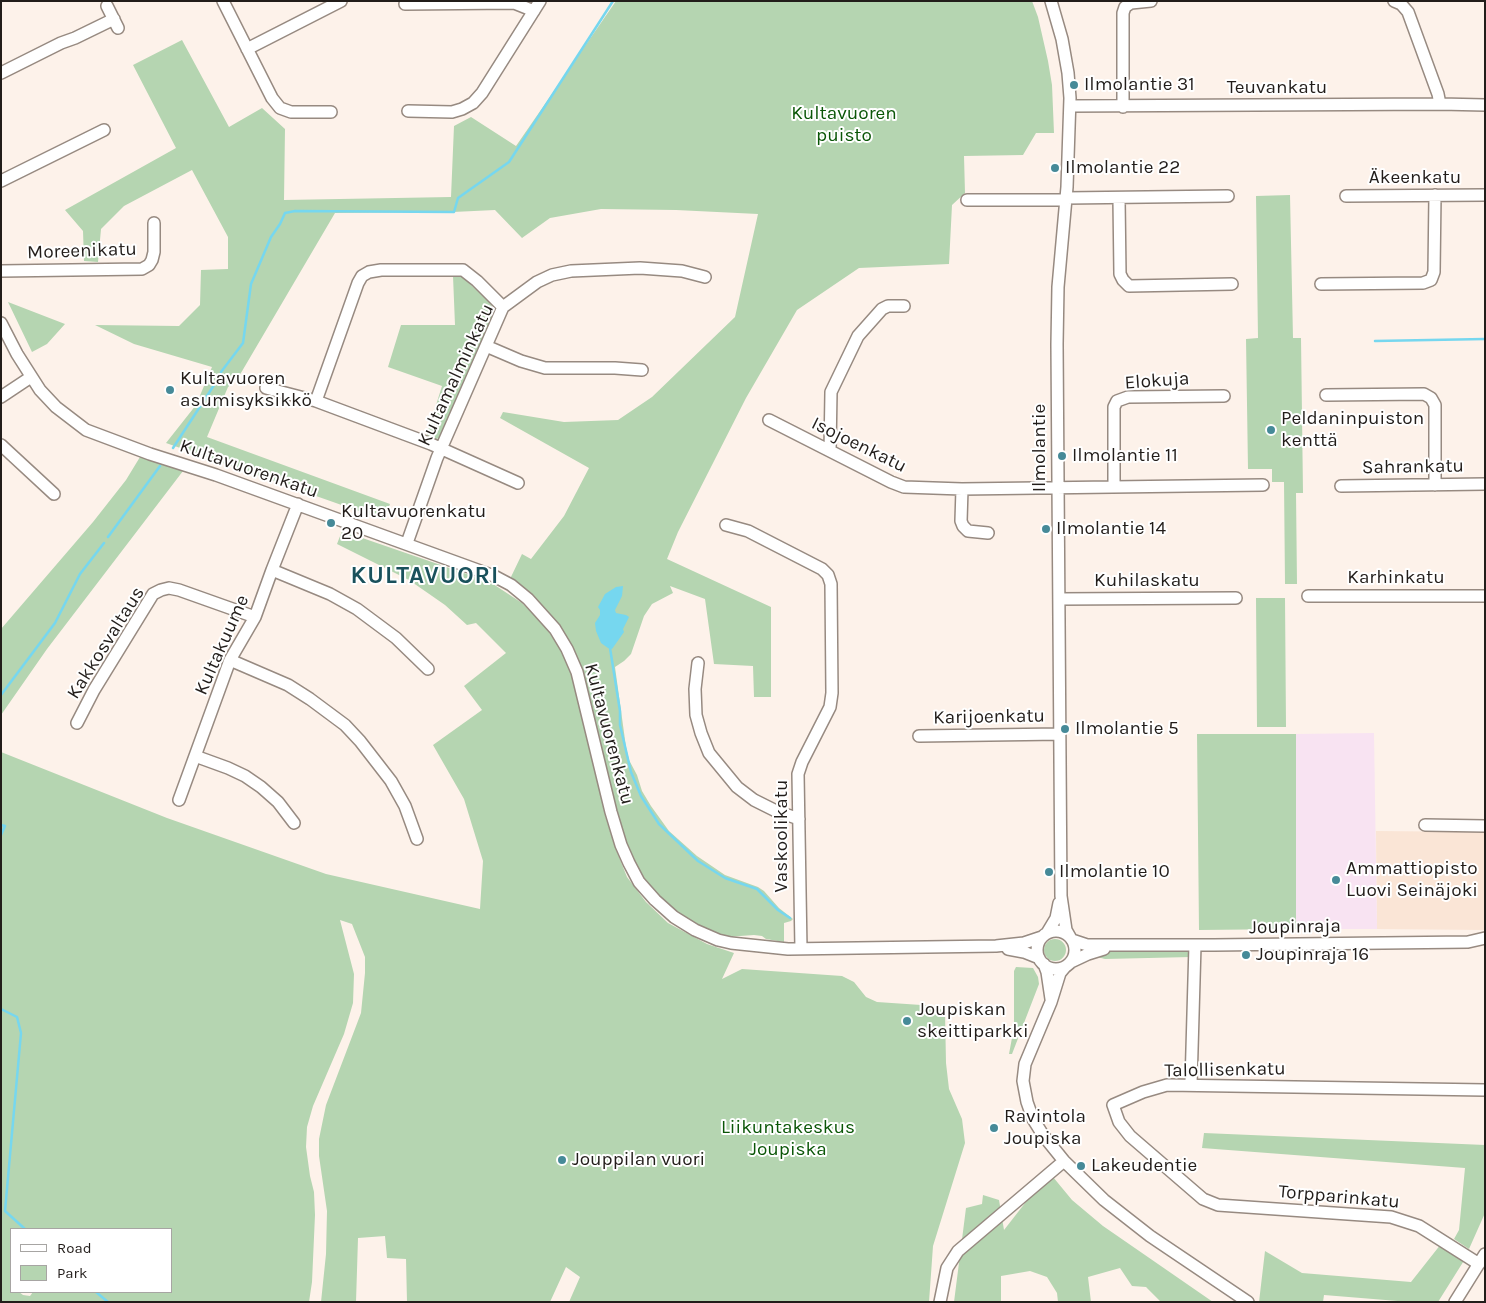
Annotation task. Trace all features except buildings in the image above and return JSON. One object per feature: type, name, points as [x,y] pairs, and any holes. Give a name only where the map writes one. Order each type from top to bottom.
[{"type":"street","points":[[224,1],[272,98],[280,108],[291,112],[332,112]]},
{"type":"street","points":[[248,48],[341,1]]},
{"type":"street","name":"Ilmolantie","points":[[1051,1],[1062,39],[1068,73],[1070,106],[1066,199],[1058,286],[1057,334],[1061,896],[1066,930],[1071,939]]},
{"type":"street","points":[[1123,107],[1123,13],[1125,7],[1131,3],[1151,1]]},
{"type":"street","points":[[1394,1],[1401,4],[1408,12],[1440,104]]},
{"type":"street","points":[[405,4],[514,3],[537,6],[482,93],[473,103],[452,112],[408,111]]},
{"type":"street","points":[[1,73],[61,43],[116,24],[107,6]]},
{"type":"street","name":"Teuvankatu","points":[[1070,106],[1485,105]]},
{"type":"street","points":[[1,181],[104,130]]},
{"type":"street","name":"Äkeenkatu","points":[[1346,196],[1485,195]]},
{"type":"street","points":[[967,200],[1228,196]]},
{"type":"street","points":[[1321,284],[1423,283],[1431,280],[1434,272],[1435,196]]},
{"type":"street","points":[[1119,199],[1120,274],[1129,286],[1232,284]]},
{"type":"street","name":"Moreenikatu","points":[[1,270],[142,269],[148,266],[152,260],[154,252],[154,222]]},
{"type":"street","name":"Kultamalminkatu","points":[[407,543],[441,448],[503,307],[537,282],[552,275],[571,271],[640,268],[682,271],[705,277]]},
{"type":"street","points":[[316,401],[358,283],[362,276],[368,272],[381,270],[463,270],[503,307]]},
{"type":"street","points":[[830,451],[831,392],[858,336],[882,309],[888,306],[904,306]]},
{"type":"street","name":"Kultavuorenkatu","points":[[1,323],[31,377],[56,407],[86,430],[407,543],[494,576],[511,585],[528,599],[555,628],[567,648],[577,672],[611,812],[621,845],[629,863],[639,882],[655,900],[674,917],[695,930],[718,940],[788,950],[996,946],[1024,943],[1045,935]]},
{"type":"street","points":[[486,346],[520,361],[545,368],[642,370]]},
{"type":"street","points":[[1,397],[31,377]]},
{"type":"street","points":[[266,388],[316,401],[441,448],[518,483]]},
{"type":"street","points":[[1326,395],[1424,394],[1431,398],[1435,405],[1436,485]]},
{"type":"street","name":"Elokuja","points":[[1114,486],[1114,407],[1120,398],[1128,396],[1224,396]]},
{"type":"street","name":"Isojoenkatu","points":[[769,420],[890,482],[904,487],[962,489],[1058,486],[1262,485]]},
{"type":"street","points":[[1,445],[54,494]]},
{"type":"street","name":"Sahrankatu","points":[[1341,486],[1485,484]]},
{"type":"street","points":[[962,489],[963,526],[968,531],[988,532]]},
{"type":"street","name":"Kultakuume","points":[[179,800],[230,660],[255,617],[298,504]]},
{"type":"street","name":"Vaskoolikatu","points":[[726,525],[748,531],[822,569],[828,575],[831,584],[832,693],[830,707],[800,768],[797,790],[802,949]]},
{"type":"street","points":[[272,570],[314,587],[357,609],[396,638],[428,669]]},
{"type":"street","name":"Kakkosvaltaus","points":[[77,723],[94,690],[153,594],[170,588],[179,590],[255,617]]},
{"type":"street","name":"Karhinkatu","points":[[1308,596],[1485,596]]},
{"type":"street","name":"Kuhilaskatu","points":[[1058,598],[1236,598]]},
{"type":"street","points":[[230,660],[288,685],[344,725],[365,747],[391,781],[405,806],[417,839]]},
{"type":"street","points":[[698,663],[695,689],[696,715],[709,753],[737,787],[754,800],[776,811],[799,819]]},
{"type":"street","name":"Karijoenkatu","points":[[919,736],[1060,734]]},
{"type":"street","points":[[195,756],[228,768],[253,782],[278,802],[294,823]]},
{"type":"street","points":[[1425,825],[1485,826]]},
{"type":"street","name":"Ilmolantie","points":[[1045,935],[1056,918],[1061,896]]},
{"type":"street","points":[[1051,1002],[1048,981],[1038,947],[1045,935],[1059,932],[1071,939],[1074,951],[1068,964],[1060,973],[1051,1002],[1025,1064],[1023,1081],[1033,1119],[1043,1135],[1064,1161],[1127,1220],[1248,1302]]},
{"type":"street","name":"Joupinraja","points":[[1071,939],[1087,945],[1195,945],[1468,942],[1485,938]]},
{"type":"street","name":"Joupinraja","points":[[1468,942],[1485,946]]},
{"type":"street","name":"Joupinraja","points":[[1068,964],[1088,954],[1123,945]]},
{"type":"street","points":[[1191,1084],[1195,945]]},
{"type":"street","name":"Kultavuorenkatu","points":[[996,946],[1024,952],[1041,961]]},
{"type":"street","points":[[1041,961],[1054,969],[1068,964]]},
{"type":"street","name":"Talollisenkatu","points":[[1243,1207],[1218,1205],[1203,1198],[1130,1136],[1119,1122],[1113,1105],[1167,1085],[1191,1084],[1485,1090]]},
{"type":"street","points":[[940,1302],[947,1268],[958,1251],[1064,1161]]},
{"type":"street","name":"Torpparinkatu","points":[[1243,1207],[1391,1217],[1419,1226],[1482,1259]]},
{"type":"street","points":[[1456,1302],[1482,1259]]},
{"type":"shaded area","name":"Ammattiopisto Luovi Seinäjoki","points":[[1374,733],[1377,929],[1296,929],[1296,734]]},
{"type":"shaded area","points":[[1376,831],[1485,832],[1485,930],[1377,929]]},
{"type":"green space","name":"Kultavuoren puisto","points":[[616,1],[1032,1],[1038,17],[1048,61],[1052,85],[1054,133],[1036,133],[1023,155],[964,156],[965,193],[952,205],[949,264],[859,268],[797,310],[746,398],[678,532],[667,559],[771,607],[771,697],[754,697],[753,666],[714,664],[705,599],[670,586],[673,593],[652,604],[644,616],[631,654],[615,667],[629,760],[637,775],[642,791],[651,806],[669,831],[697,856],[725,875],[758,887],[793,919],[784,923],[784,942],[754,935],[726,937],[696,926],[670,908],[644,880],[634,863],[621,831],[585,679],[574,650],[564,632],[545,608],[526,589],[510,579],[522,554],[531,559],[564,516],[589,468],[500,418],[503,412],[564,422],[618,420],[652,397],[735,317],[758,214],[601,209],[550,218],[522,238],[495,210],[335,213],[238,378],[228,387],[207,437],[390,504],[384,520],[166,443],[196,405],[212,367],[134,344],[95,325],[179,326],[200,305],[201,270],[228,269],[228,237],[192,170],[124,206],[101,229],[98,262],[84,261],[83,231],[65,210],[176,148],[133,65],[182,40],[229,127],[262,108],[285,129],[284,200],[451,197],[454,126],[471,117],[516,146]]},
{"type":"green space","points":[[1290,195],[1293,338],[1301,338],[1303,493],[1296,493],[1297,584],[1285,584],[1284,482],[1272,482],[1272,469],[1248,469],[1246,339],[1258,338],[1256,196]]},
{"type":"green space","points":[[453,276],[461,276],[467,281],[489,302],[494,309],[494,314],[440,438],[436,439],[426,437],[442,386],[388,367],[401,325],[455,325]]},
{"type":"green space","points":[[8,302],[65,324],[47,344],[32,352]]},
{"type":"green space","points":[[140,457],[183,471],[47,649],[1,715],[1,629],[93,522],[126,480]]},
{"type":"green space","name":"Liikuntakeskus Joupiska","points":[[342,531],[490,582],[522,603],[545,626],[564,655],[576,688],[605,815],[627,877],[646,902],[668,923],[707,944],[734,953],[722,979],[742,969],[842,976],[854,982],[866,997],[877,1002],[936,1006],[945,1012],[946,1063],[949,1089],[962,1119],[965,1143],[933,1246],[929,1302],[569,1302],[580,1277],[566,1267],[550,1302],[407,1302],[406,1259],[387,1258],[385,1236],[358,1238],[356,1302],[321,1302],[326,1254],[327,1211],[319,1156],[319,1139],[326,1105],[361,1013],[365,973],[365,957],[352,924],[340,920],[354,974],[353,1003],[344,1034],[313,1106],[307,1127],[306,1147],[314,1192],[315,1215],[312,1282],[309,1302],[1,1302],[1,752],[167,818],[326,874],[480,909],[483,861],[464,799],[433,745],[482,710],[464,686],[506,653],[476,623],[467,625],[445,605],[409,580],[337,544]]},
{"type":"green space","points":[[1256,598],[1285,598],[1286,727],[1257,727]]},
{"type":"green space","points":[[1197,734],[1296,734],[1296,929],[1199,930]]},
{"type":"green space","points":[[1055,939],[1063,942],[1066,950],[1063,958],[1055,961],[1047,958],[1044,950],[1047,942]]},
{"type":"green space","points":[[1187,950],[1191,957],[1105,959],[1093,956],[1114,951]]},
{"type":"green space","points":[[1016,967],[1033,968],[1038,977],[1039,984],[1012,1054],[1009,1054],[1014,1027],[1014,971]]},
{"type":"green space","points":[[1204,1133],[1485,1145],[1485,1213],[1469,1249],[1454,1239],[1459,1230],[1465,1168],[1202,1148]]},
{"type":"green space","points":[[1053,1177],[1072,1200],[1103,1226],[1213,1302],[1161,1302],[1146,1287],[1132,1286],[1120,1268],[1088,1277],[1091,1302],[1058,1302],[1057,1293],[1047,1277],[1030,1271],[1001,1276],[1001,1302],[954,1302],[966,1208],[982,1204],[983,1195],[999,1200],[1004,1230],[1029,1198]]},
{"type":"green space","points":[[1441,1244],[1465,1259],[1438,1302],[1410,1302],[1324,1295],[1323,1302],[1259,1302],[1265,1251],[1302,1273],[1411,1282]]},
{"type":"water","points":[[623,586],[622,596],[615,610],[616,613],[629,617],[623,629],[624,632],[612,649],[601,643],[595,623],[600,615],[598,607],[605,594],[616,587]]},
{"type":"waterway","points":[[221,372],[243,343],[251,284],[271,237],[285,213],[295,211],[454,212],[458,198],[509,162],[613,1]]},
{"type":"waterway","points":[[1375,341],[1485,339]]},
{"type":"waterway","points":[[173,448],[218,379]]},
{"type":"waterway","points":[[108,537],[160,466]]},
{"type":"waterway","points":[[1,695],[55,623],[80,574],[104,543]]},
{"type":"waterway","points":[[610,648],[620,711],[620,725],[631,772],[641,796],[659,824],[698,861],[725,878],[757,889],[778,910],[790,918]]},
{"type":"waterway","points":[[1,825],[5,826],[1,835]]},
{"type":"waterway","points":[[1,1009],[17,1017],[21,1033],[5,1211],[24,1228]]},
{"type":"waterway","points":[[97,1293],[108,1302]]},
{"type":"place","name":"Ilmolantie 31","points":[[1074,85]]},
{"type":"place","name":"Ilmolantie 22","points":[[1055,168]]},
{"type":"place","name":"Kultavuoren asumisyksikkö","points":[[170,390]]},
{"type":"place","name":"Peldaninpuiston kenttä","points":[[1271,430]]},
{"type":"place","name":"Ilmolantie 11","points":[[1062,456]]},
{"type":"place","name":"Kultavuorenkatu 20","points":[[331,523]]},
{"type":"place","name":"Ilmolantie 14","points":[[1046,529]]},
{"type":"place","name":"Ilmolantie 5","points":[[1065,729]]},
{"type":"place","name":"Ilmolantie 10","points":[[1049,872]]},
{"type":"place","name":"Ammattiopisto Luovi Seinäjoki","points":[[1336,880]]},
{"type":"place","name":"Joupinraja 16","points":[[1246,955]]},
{"type":"place","name":"Joupiskan skeittiparkki","points":[[907,1021]]},
{"type":"place","name":"Ravintola Joupiska","points":[[994,1128]]},
{"type":"place","name":"Jouppilan vuori","points":[[562,1160]]},
{"type":"place","name":"Lakeudentie","points":[[1081,1166]]},
{"type":"district","name":"KULTAVUORI","points":[[425,576]]}]
